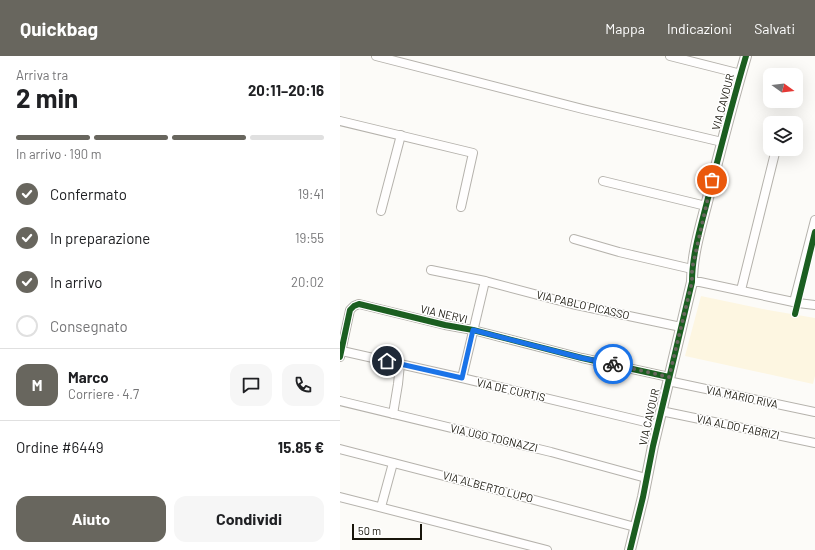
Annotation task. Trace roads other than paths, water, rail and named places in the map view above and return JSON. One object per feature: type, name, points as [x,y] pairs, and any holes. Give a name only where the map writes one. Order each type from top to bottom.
[{"type":"street","points":[[376,56],[722,142]]},
{"type":"street","points":[[670,56],[740,74]]},
{"type":"street","name":"VIA CAVOUR","points":[[630,550],[692,282],[692,269],[706,206],[746,56]]},
{"type":"street","points":[[340,121],[473,153],[461,207]]},
{"type":"street","points":[[381,211],[401,135]]},
{"type":"street","points":[[741,290],[774,156]]},
{"type":"street","points":[[603,181],[706,206]]},
{"type":"street","points":[[794,302],[815,220]]},
{"type":"street","points":[[574,240],[692,269]]},
{"type":"street","name":"VIA PABLO PICASSO","points":[[431,270],[485,281],[572,304],[681,327]]},
{"type":"street","points":[[462,378],[485,281]]},
{"type":"street","points":[[692,282],[700,282],[815,306]]},
{"type":"street","name":"VIA NERVI","points":[[341,354],[350,310],[359,304],[445,325],[473,330],[669,379]]},
{"type":"street","name":"VIA DE CURTIS","points":[[341,354],[400,364],[658,425]]},
{"type":"street","points":[[393,414],[400,364]]},
{"type":"street","name":"VIA MARIO RIVA","points":[[669,379],[815,412]]},
{"type":"street","name":"VIA UGO TOGNAZZI","points":[[340,401],[551,452],[646,478]]},
{"type":"street","name":"VIA ALDO FABRIZI","points":[[661,411],[815,443]]},
{"type":"street","name":"VIA ALBERTO LUPO","points":[[340,450],[635,527]]},
{"type":"street","points":[[381,507],[393,463]]},
{"type":"street","points":[[340,497],[547,550]]}]
